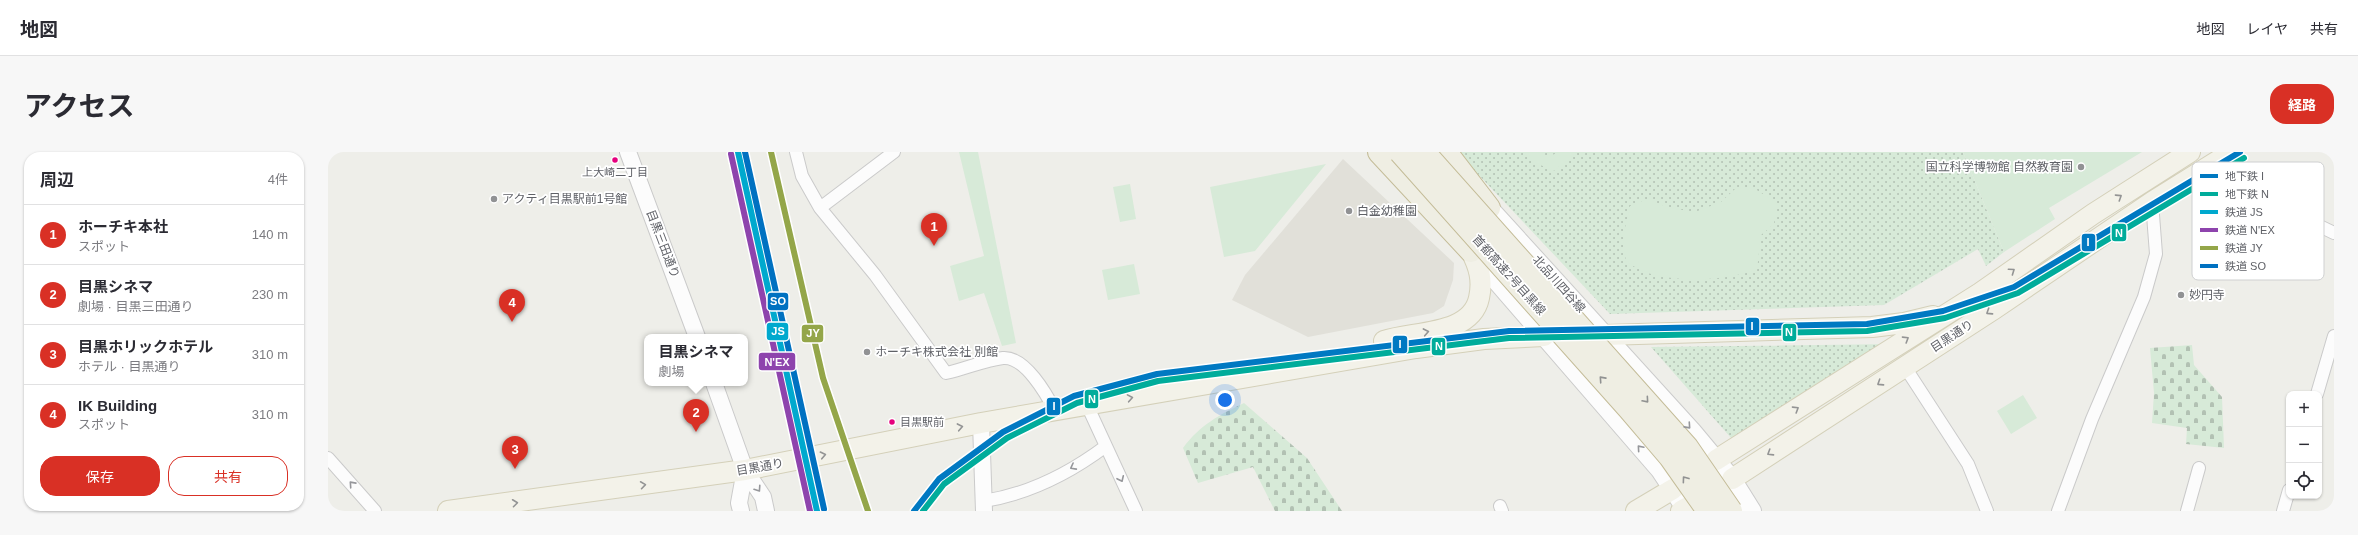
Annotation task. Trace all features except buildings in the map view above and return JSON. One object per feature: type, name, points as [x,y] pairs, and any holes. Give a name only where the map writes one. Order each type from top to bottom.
[{"type":"highway","name":"首都高速2号目黒線","points":[[1424,152],[1687,447],[1731,511]]},
{"type":"highway","points":[[1446,152],[1489,208]]},
{"type":"highway","name":"首都高速2号目黒線","points":[[1389,156],[1629,409],[1670,457],[1708,511]]},
{"type":"highway","points":[[1389,156],[1471,251]]},
{"type":"main road","name":"北品川四谷線","points":[[1439,152],[1716,460],[1732,479],[1752,511]]},
{"type":"main road","name":"目黒通り","points":[[1716,460],[1980,293],[2093,214],[2190,152]]},
{"type":"main road","name":"目黒通り","points":[[2214,162],[2232,152]]},
{"type":"main road","name":"目黒通り","points":[[1732,479],[1905,367],[2192,176]]},
{"type":"main road","points":[[1471,251],[1660,470],[1685,510]]},
{"type":"main road","points":[[1308,366],[1392,338],[1450,327],[1467,318],[1477,307],[1481,288],[1479,268],[1471,251]]},
{"type":"main road","name":"目黒通り","points":[[1605,335],[1872,327],[1904,323],[1940,315],[1980,293]]},
{"type":"main road","name":"目黒通り","points":[[448,511],[745,470],[981,423],[1308,366],[1476,340],[1544,336]]},
{"type":"main road","points":[[1636,511],[1673,489]]},
{"type":"street","name":"目黒三田通り","points":[[628,152],[696,334]]},
{"type":"street","points":[[796,152],[802,176],[820,208],[875,276],[946,373],[1004,358],[1021,364],[1046,392],[1055,411]]},
{"type":"street","points":[[820,208],[894,152]]},
{"type":"street","points":[[2058,511],[2092,419],[2144,297],[2156,254],[2152,202]]},
{"type":"street","points":[[2324,228],[2334,233]]},
{"type":"street","points":[[2318,391],[2334,336]]},
{"type":"street","points":[[1905,367],[1968,464],[1987,511]]},
{"type":"street","points":[[715,386],[745,470],[763,497],[766,511]]},
{"type":"street","points":[[1087,405],[1136,511]]},
{"type":"street","points":[[981,423],[984,506],[1032,489],[1089,459],[1106,446]]},
{"type":"street","points":[[328,458],[375,511]]},
{"type":"street","points":[[2187,511],[2199,468]]},
{"type":"street","points":[[741,511],[739,503],[745,470]]},
{"type":"street","points":[[2283,511],[2286,499]]},
{"type":"shaded area","name":"白金幼稚園","points":[[1343,159],[1454,263],[1453,280],[1444,306],[1433,313],[1308,337],[1232,300],[1245,275]]},
{"type":"green space","points":[[959,152],[978,152],[1016,343],[1002,346],[984,293],[959,301],[950,266],[984,256]]},
{"type":"green space","points":[[1457,152],[1963,152],[2004,252],[1986,266],[1978,249],[1884,305],[1610,314]]},
{"type":"green space","points":[[1524,152],[1544,152],[1545,156],[1549,157],[1558,152],[1576,152],[1554,171],[1529,160]]},
{"type":"green space","points":[[1963,152],[2142,152],[2049,208],[2055,219],[2004,252]]},
{"type":"green space","points":[[1326,164],[1255,251],[1224,257],[1210,187]]},
{"type":"green space","points":[[1130,184],[1136,219],[1120,222],[1113,187]]},
{"type":"green space","points":[[1752,187],[1777,203],[1774,224],[1761,235],[1757,270],[1718,278],[1677,279],[1648,273],[1626,262],[1623,237],[1630,206],[1647,199],[1670,208],[1695,212],[1721,202],[1735,189]]},
{"type":"green space","points":[[1134,264],[1140,294],[1108,300],[1102,270]]},
{"type":"green space","points":[[1895,344],[1732,439],[1651,347]]},
{"type":"green space","points":[[2192,345],[2194,365],[2222,397],[2224,448],[2186,444],[2187,428],[2152,423],[2154,393],[2150,348]]},
{"type":"green space","points":[[2023,395],[2037,418],[2011,434],[1997,411]]},
{"type":"green space","points":[[1244,403],[1307,458],[1342,511],[1275,511],[1253,467],[1198,483],[1183,448],[1196,433],[1210,421]]},
{"type":"metro line","name":"I","points":[[2223,162],[2240,152]]},
{"type":"metro line","name":"N","points":[[2237,162],[2244,158]]},
{"type":"metro line","name":"I","points":[[914,511],[939,479],[1003,432],[1074,396],[1157,374],[1509,331],[1867,324],[1943,311],[2014,287],[2192,181]]},
{"type":"metro line","name":"N","points":[[923,511],[944,484],[1007,438],[1077,403],[1158,381],[1509,338],[1867,331],[1945,318],[2018,293],[2192,189]]},
{"type":"rail line","name":"JS","points":[[738,152],[817,511]]},
{"type":"rail line","name":"SO","points":[[745,152],[824,509]]},
{"type":"rail line","name":"JY","points":[[771,152],[823,378],[868,511]]},
{"type":"rail line","name":"N'EX","points":[[731,154],[810,511]]},
{"type":"place","name":"上大崎二丁目","points":[[615,160]]},
{"type":"place","name":"国立科学博物館 自然教育園","points":[[2081,167]]},
{"type":"place","name":"アクティ目黒駅前1号館","points":[[494,199]]},
{"type":"place","name":"白金幼稚園","points":[[1349,211]]},
{"type":"place","name":"ホーチキ本社","points":[[934,246]]},
{"type":"place","name":"妙円寺","points":[[2181,295]]},
{"type":"place","name":"IK Building","points":[[512,322]]},
{"type":"place","name":"ホーチキ株式会社 別館","points":[[867,352]]},
{"type":"place","name":"目黒駅前","points":[[892,422]]},
{"type":"place","name":"目黒シネマ","points":[[696,432]]},
{"type":"place","name":"目黒ホリックホテル","points":[[515,469]]}]
